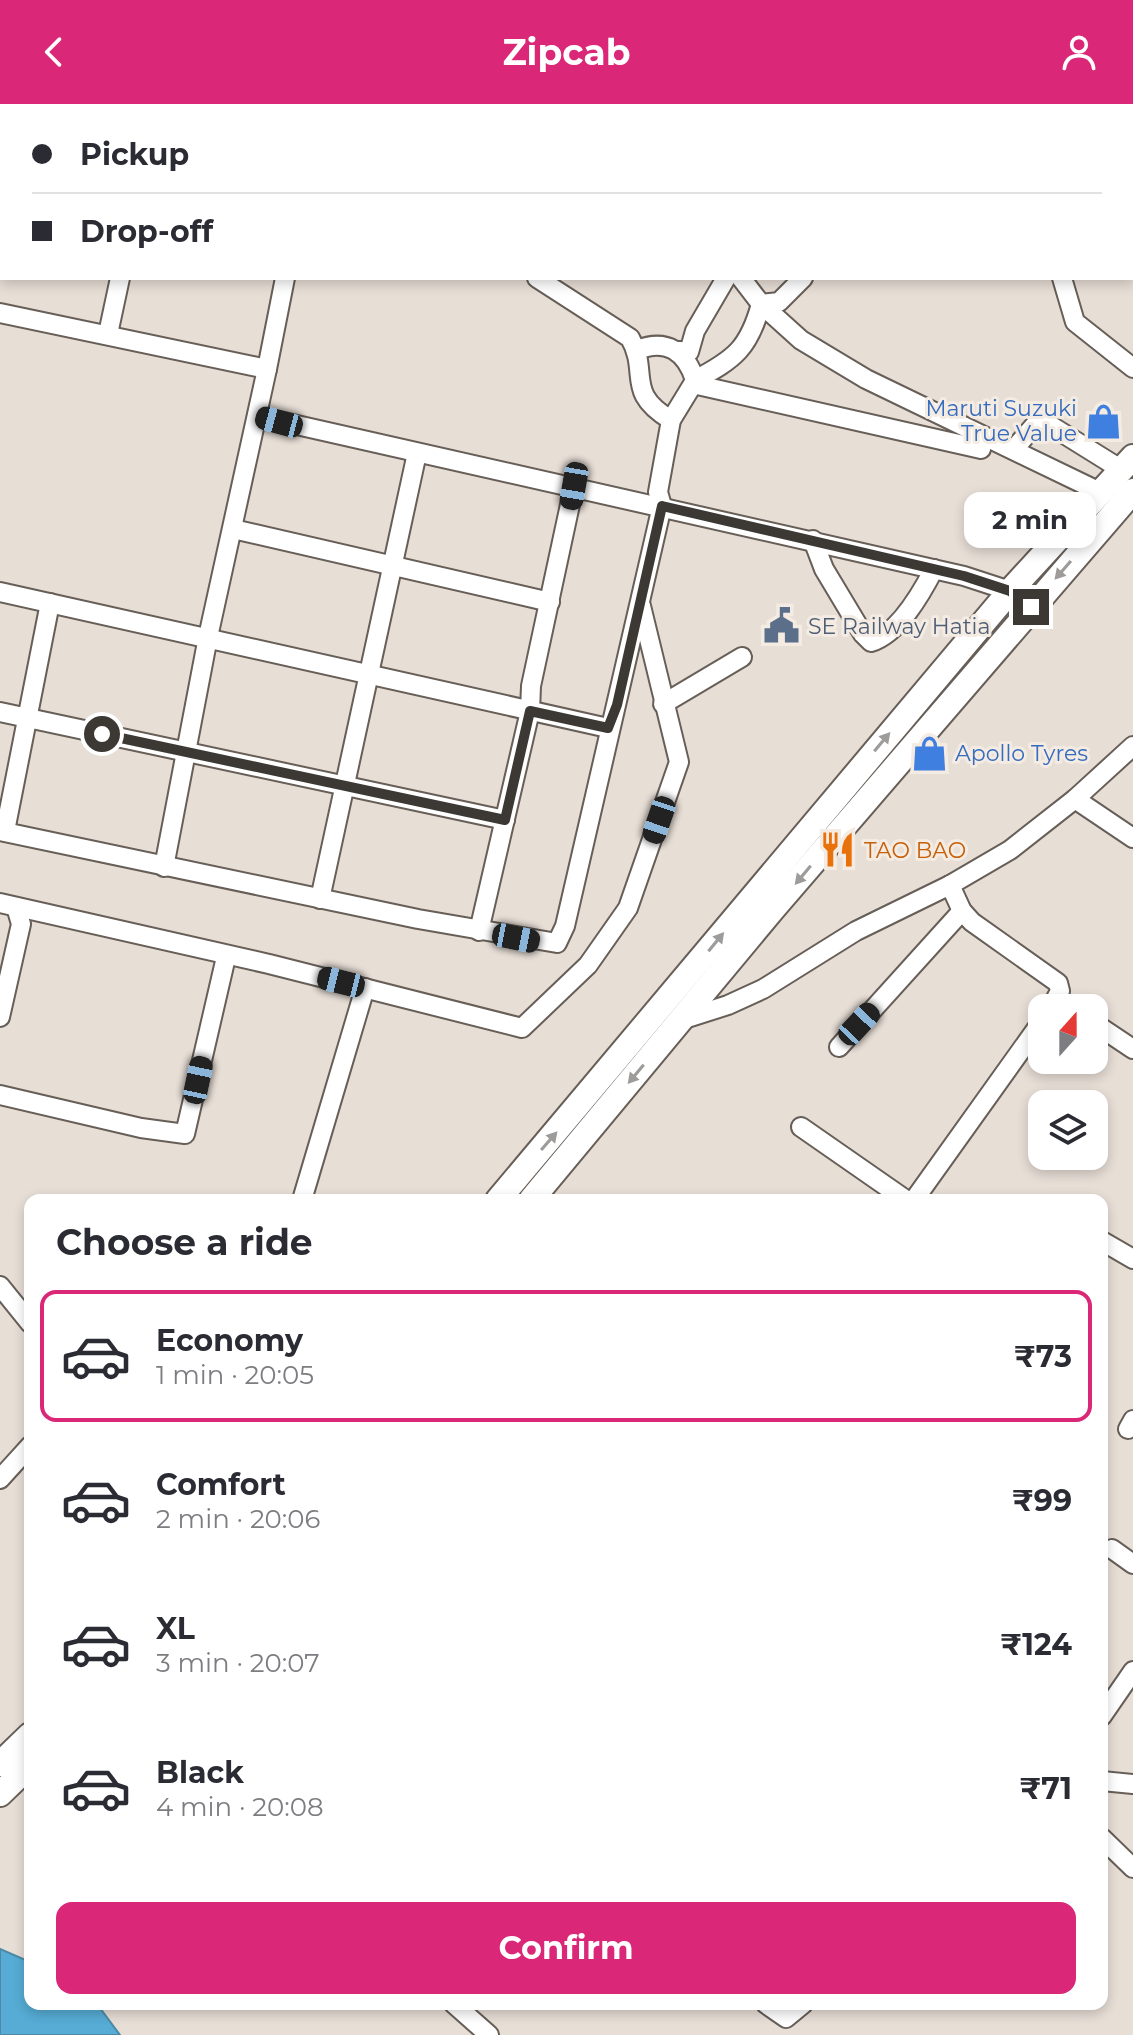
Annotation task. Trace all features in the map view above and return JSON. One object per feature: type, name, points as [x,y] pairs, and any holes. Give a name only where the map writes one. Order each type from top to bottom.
[{"type":"main road","points":[[503,1194],[1010,591],[1102,493],[1129,473]]},
{"type":"main road","points":[[536,1194],[1031,607],[1129,473]]},
{"type":"main road","points":[[0,1764],[24,1741]]},
{"type":"main road","points":[[0,1794],[24,1771]]},
{"type":"street","points":[[108,334],[120,280]]},
{"type":"street","points":[[164,867],[208,637],[285,280]]},
{"type":"street","points":[[540,280],[630,338],[637,350],[638,383],[644,398],[671,420]]},
{"type":"street","points":[[637,350],[647,346],[689,352],[695,331],[725,280]]},
{"type":"street","points":[[743,280],[761,304],[801,340],[825,356],[981,437],[1014,449],[1102,493]]},
{"type":"street","points":[[761,304],[779,302],[801,280]]},
{"type":"street","points":[[1063,280],[1075,322],[1133,368]]},
{"type":"street","points":[[50,603],[2,831],[320,899],[479,931],[557,943],[565,926],[608,728],[617,705],[662,506],[658,492],[671,420],[694,382],[732,357],[753,335],[761,304]]},
{"type":"street","points":[[0,313],[267,369]]},
{"type":"street","points":[[679,351],[690,361],[694,382]]},
{"type":"street","points":[[694,382],[981,449]]},
{"type":"street","points":[[257,416],[934,569],[1010,591],[1031,607]]},
{"type":"street","points":[[1014,449],[1040,419],[1129,473]]},
{"type":"street","points":[[320,899],[417,453]]},
{"type":"street","points":[[479,931],[530,711],[529,699],[574,486]]},
{"type":"street","points":[[233,529],[550,602]]},
{"type":"street","points":[[813,540],[824,569],[871,642],[883,638],[892,628],[934,569]]},
{"type":"street","points":[[0,592],[608,728]]},
{"type":"street","points":[[8,905],[522,1028],[596,955],[628,908],[679,762],[640,602]]},
{"type":"street","points":[[663,704],[742,657]]},
{"type":"street","points":[[0,712],[505,820]]},
{"type":"street","points":[[681,1020],[728,1005],[763,989],[866,925],[950,885],[1010,850],[1075,799],[1133,746]]},
{"type":"street","points":[[1075,799],[1133,838]]},
{"type":"street","points":[[950,885],[962,911],[1053,978],[1060,994]]},
{"type":"street","points":[[0,1017],[21,924],[8,905]]},
{"type":"street","points":[[839,1047],[962,911]]},
{"type":"street","points":[[0,1095],[141,1128],[185,1134],[226,957]]},
{"type":"street","points":[[304,1194],[365,988]]},
{"type":"street","points":[[1108,1032],[1133,1049]]},
{"type":"street","points":[[918,1194],[1028,1041]]},
{"type":"street","points":[[801,1127],[897,1194]]},
{"type":"street","points":[[1108,1244],[1133,1259]]},
{"type":"street","points":[[0,1286],[24,1316]]},
{"type":"street","points":[[0,1479],[24,1453]]},
{"type":"street","points":[[1112,1549],[1133,1564]]},
{"type":"street","points":[[1108,1707],[1133,1671]]},
{"type":"street","points":[[1108,1782],[1133,1784]]},
{"type":"street","points":[[1108,1844],[1133,1868]]},
{"type":"street","points":[[461,2010],[489,2035]]},
{"type":"street","points":[[775,2010],[786,2018],[796,2010]]},
{"type":"water","points":[[0,1949],[24,1959],[24,2010],[101,2010],[120,2035],[0,2035]]},
{"type":"place","name":"Maruti Suzuki True Value","points":[[1103,421]]},
{"type":"place","name":"SE Railway Hatia","points":[[782,626]]},
{"type":"place","name":"Apollo Tyres","points":[[929,753]]},
{"type":"place","name":"TAO BAO","points":[[838,850]]},
{"type":"route","points":[[102,734],[407,802],[505,820],[530,711],[608,728],[617,705],[662,506],[964,576],[1010,591],[1031,607]]}]
